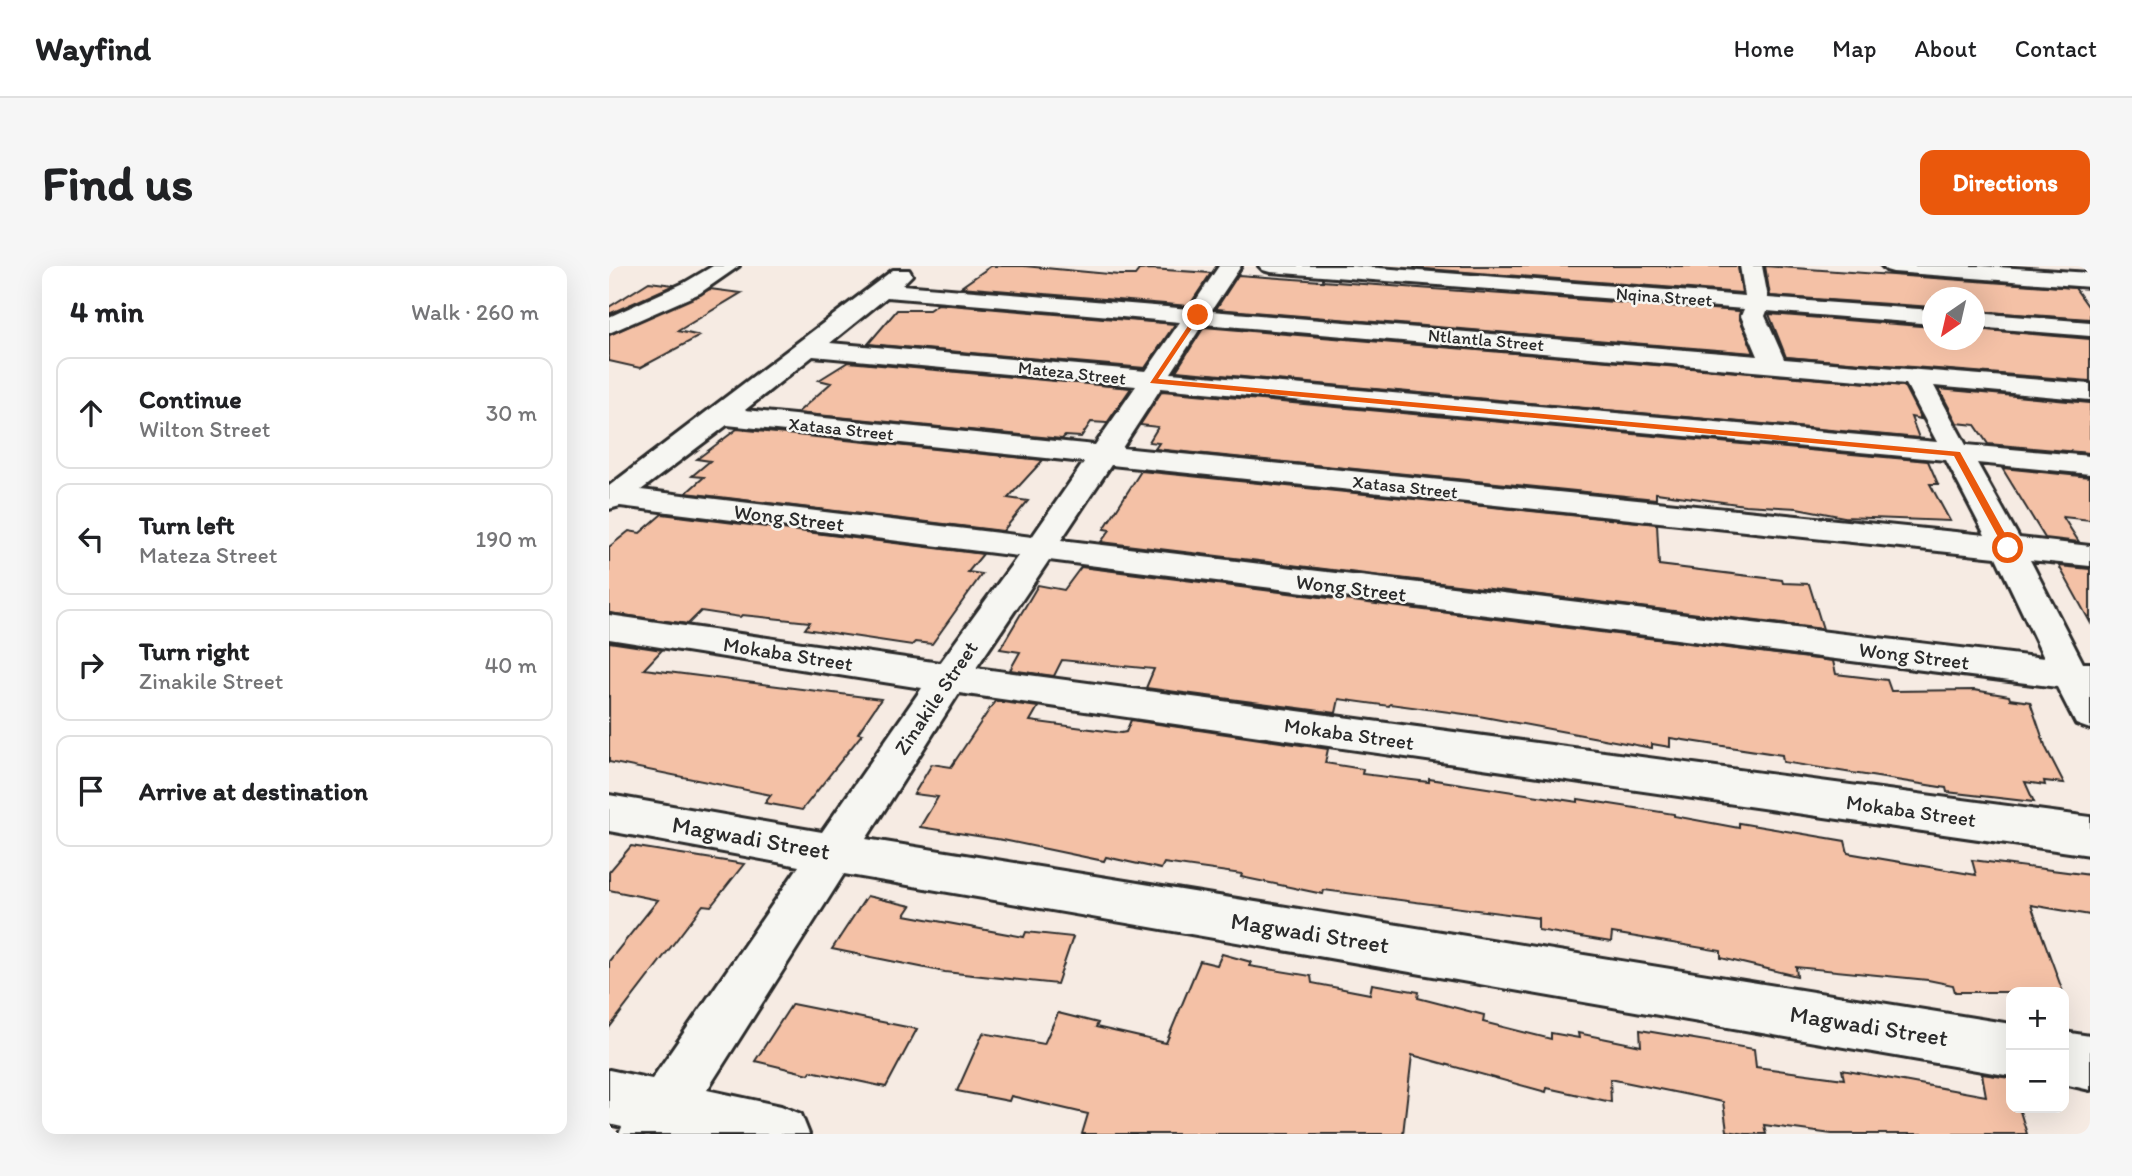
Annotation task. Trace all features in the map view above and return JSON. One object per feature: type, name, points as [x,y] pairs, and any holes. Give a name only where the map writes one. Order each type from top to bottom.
[{"type":"street","points":[[609,326],[692,288],[729,266]]},
{"type":"street","points":[[611,498],[721,416],[912,266]]},
{"type":"street","name":"Zinakile Street","points":[[655,1122],[949,678],[1039,550],[1230,266]]},
{"type":"street","name":"Nqina Street","points":[[1270,266],[1922,316]]},
{"type":"street","points":[[1751,266],[1758,304],[1753,316],[1774,365]]},
{"type":"street","points":[[1893,266],[2090,280]]},
{"type":"street","name":"Ntlantla Street","points":[[882,290],[2090,392]]},
{"type":"street","points":[[1985,321],[2090,329]]},
{"type":"street","name":"Mateza Street","points":[[808,348],[2090,466]]},
{"type":"street","points":[[1916,378],[2081,676],[2090,714]]},
{"type":"street","name":"Xatasa Street","points":[[721,416],[1101,457],[2090,556]]},
{"type":"street","name":"Wong Street","points":[[611,498],[2081,676]]},
{"type":"street","name":"Mokaba Street","points":[[609,627],[949,678],[2090,836]]},
{"type":"street","name":"Magwadi Street","points":[[609,813],[832,853],[2006,1049]]},
{"type":"street","points":[[2069,1059],[2090,1063]]},
{"type":"street","points":[[609,1097],[655,1122],[781,1134]]},
{"type":"building","points":[[991,266],[1024,266],[1119,275],[1135,275],[1139,270],[1150,269],[1211,273],[1189,306],[961,287]]},
{"type":"building","points":[[1738,266],[1742,293],[1414,268]]},
{"type":"building","points":[[1765,266],[2075,288],[2090,309],[2090,319],[1985,312],[1985,287],[1922,287],[1922,306],[1770,296]]},
{"type":"building","points":[[1238,275],[1740,311],[1739,317],[1754,353],[1216,309]]},
{"type":"building","points":[[649,282],[674,285],[609,314],[609,307]]},
{"type":"building","points":[[710,289],[741,293],[678,331],[700,336],[640,368],[609,361],[609,335]]},
{"type":"building","points":[[938,304],[1175,324],[1145,368],[868,344],[897,310],[929,310]]},
{"type":"building","points":[[1769,314],[1922,326],[1922,350],[1985,350],[1985,330],[2090,339],[2090,381],[1786,357]]},
{"type":"building","points":[[1204,327],[1904,386],[1921,419],[1911,417],[1919,438],[1176,371]]},
{"type":"building","points":[[848,362],[1131,388],[1107,423],[1091,422],[1081,437],[1065,436],[1062,439],[797,413],[831,383],[819,380]]},
{"type":"building","points":[[1939,389],[2090,403],[2090,453],[1988,444],[1975,425],[1957,423]]},
{"type":"building","points":[[1162,391],[1928,461],[1938,484],[1930,484],[1950,521],[1844,517],[1797,508],[1745,505],[1656,493],[1656,499],[1155,449],[1159,443],[1149,442],[1158,427],[1140,425]]},
{"type":"building","points":[[737,429],[1043,460],[1008,498],[1028,501],[1003,531],[686,493],[704,477],[692,476],[710,461],[697,459]]},
{"type":"building","points":[[2002,468],[2090,477],[2090,520],[2063,517],[2079,542],[2045,538]]},
{"type":"building","points":[[1141,471],[1657,524],[1659,565],[1782,580],[1783,583],[1809,584],[1823,629],[1101,542],[1110,530],[1104,529]]},
{"type":"building","points":[[662,514],[983,554],[968,572],[982,574],[932,644],[915,642],[912,645],[805,629],[810,622],[701,611],[688,624],[609,613],[609,547],[629,531],[640,533]]},
{"type":"building","points":[[2059,566],[2090,569],[2090,622]]},
{"type":"building","points":[[1081,567],[1833,661],[1836,674],[1887,680],[1891,691],[1974,690],[2009,696],[2010,699],[2030,702],[2046,748],[2064,783],[2044,781],[2045,785],[2025,782],[2034,802],[1947,792],[1946,788],[1783,762],[1782,755],[1670,738],[1670,747],[1652,744],[1652,748],[1479,716],[1390,704],[1339,699],[1336,713],[1146,688],[1154,669],[1062,660],[1054,676],[1010,670],[1020,652],[1000,649],[1038,585],[1064,590]]},
{"type":"building","points":[[609,642],[662,650],[644,669],[881,699],[858,733],[862,734],[802,810],[765,803],[771,795],[609,762]]},
{"type":"building","points":[[995,701],[1038,707],[1030,721],[1121,733],[1126,732],[1131,720],[1328,749],[1325,763],[1363,769],[1362,774],[1429,782],[1429,779],[1578,802],[1578,799],[1674,814],[1739,828],[1739,823],[1845,841],[1848,853],[1976,875],[1972,860],[2090,875],[2090,915],[2031,905],[2061,987],[2006,987],[2006,992],[1955,992],[1953,985],[1928,980],[1796,967],[1797,976],[1721,958],[1721,951],[1612,933],[1611,942],[1538,930],[1538,918],[1324,890],[1323,894],[1241,877],[1242,874],[1164,863],[1161,869],[1106,857],[1104,861],[1003,840],[920,827],[938,797],[914,794],[932,764],[951,767]]},
{"type":"building","points":[[631,846],[744,864],[711,906],[703,905],[609,1028],[609,961],[658,900],[609,890],[609,872]]},
{"type":"building","points":[[867,896],[911,906],[905,915],[1024,937],[1026,932],[1073,937],[1057,984],[945,972],[832,949]]},
{"type":"building","points":[[1222,954],[1251,962],[1249,966],[1311,976],[1312,983],[1370,994],[1372,984],[1419,992],[1418,998],[1484,1015],[1483,1022],[1551,1039],[1551,1033],[1579,1038],[1578,1033],[1641,1046],[1640,1030],[1754,1049],[1756,1067],[1844,1079],[1842,1070],[1986,1096],[1982,1074],[2006,1077],[2006,1113],[2021,1113],[2027,1134],[1832,1134],[1764,1125],[1766,1134],[1746,1134],[1727,1131],[1723,1102],[1610,1079],[1611,1102],[1547,1088],[1546,1092],[1412,1055],[1403,1134],[1082,1134],[1088,1114],[1011,1096],[1009,1101],[957,1091],[983,1033],[1044,1044],[1058,1013],[1098,1023],[1096,1027],[1166,1043],[1200,961],[1217,965]]},
{"type":"building","points":[[792,1004],[917,1029],[886,1087],[811,1071],[809,1074],[755,1061]]},
{"type":"route","points":[[1198,315],[1153,381],[1957,454],[2008,548]]}]
